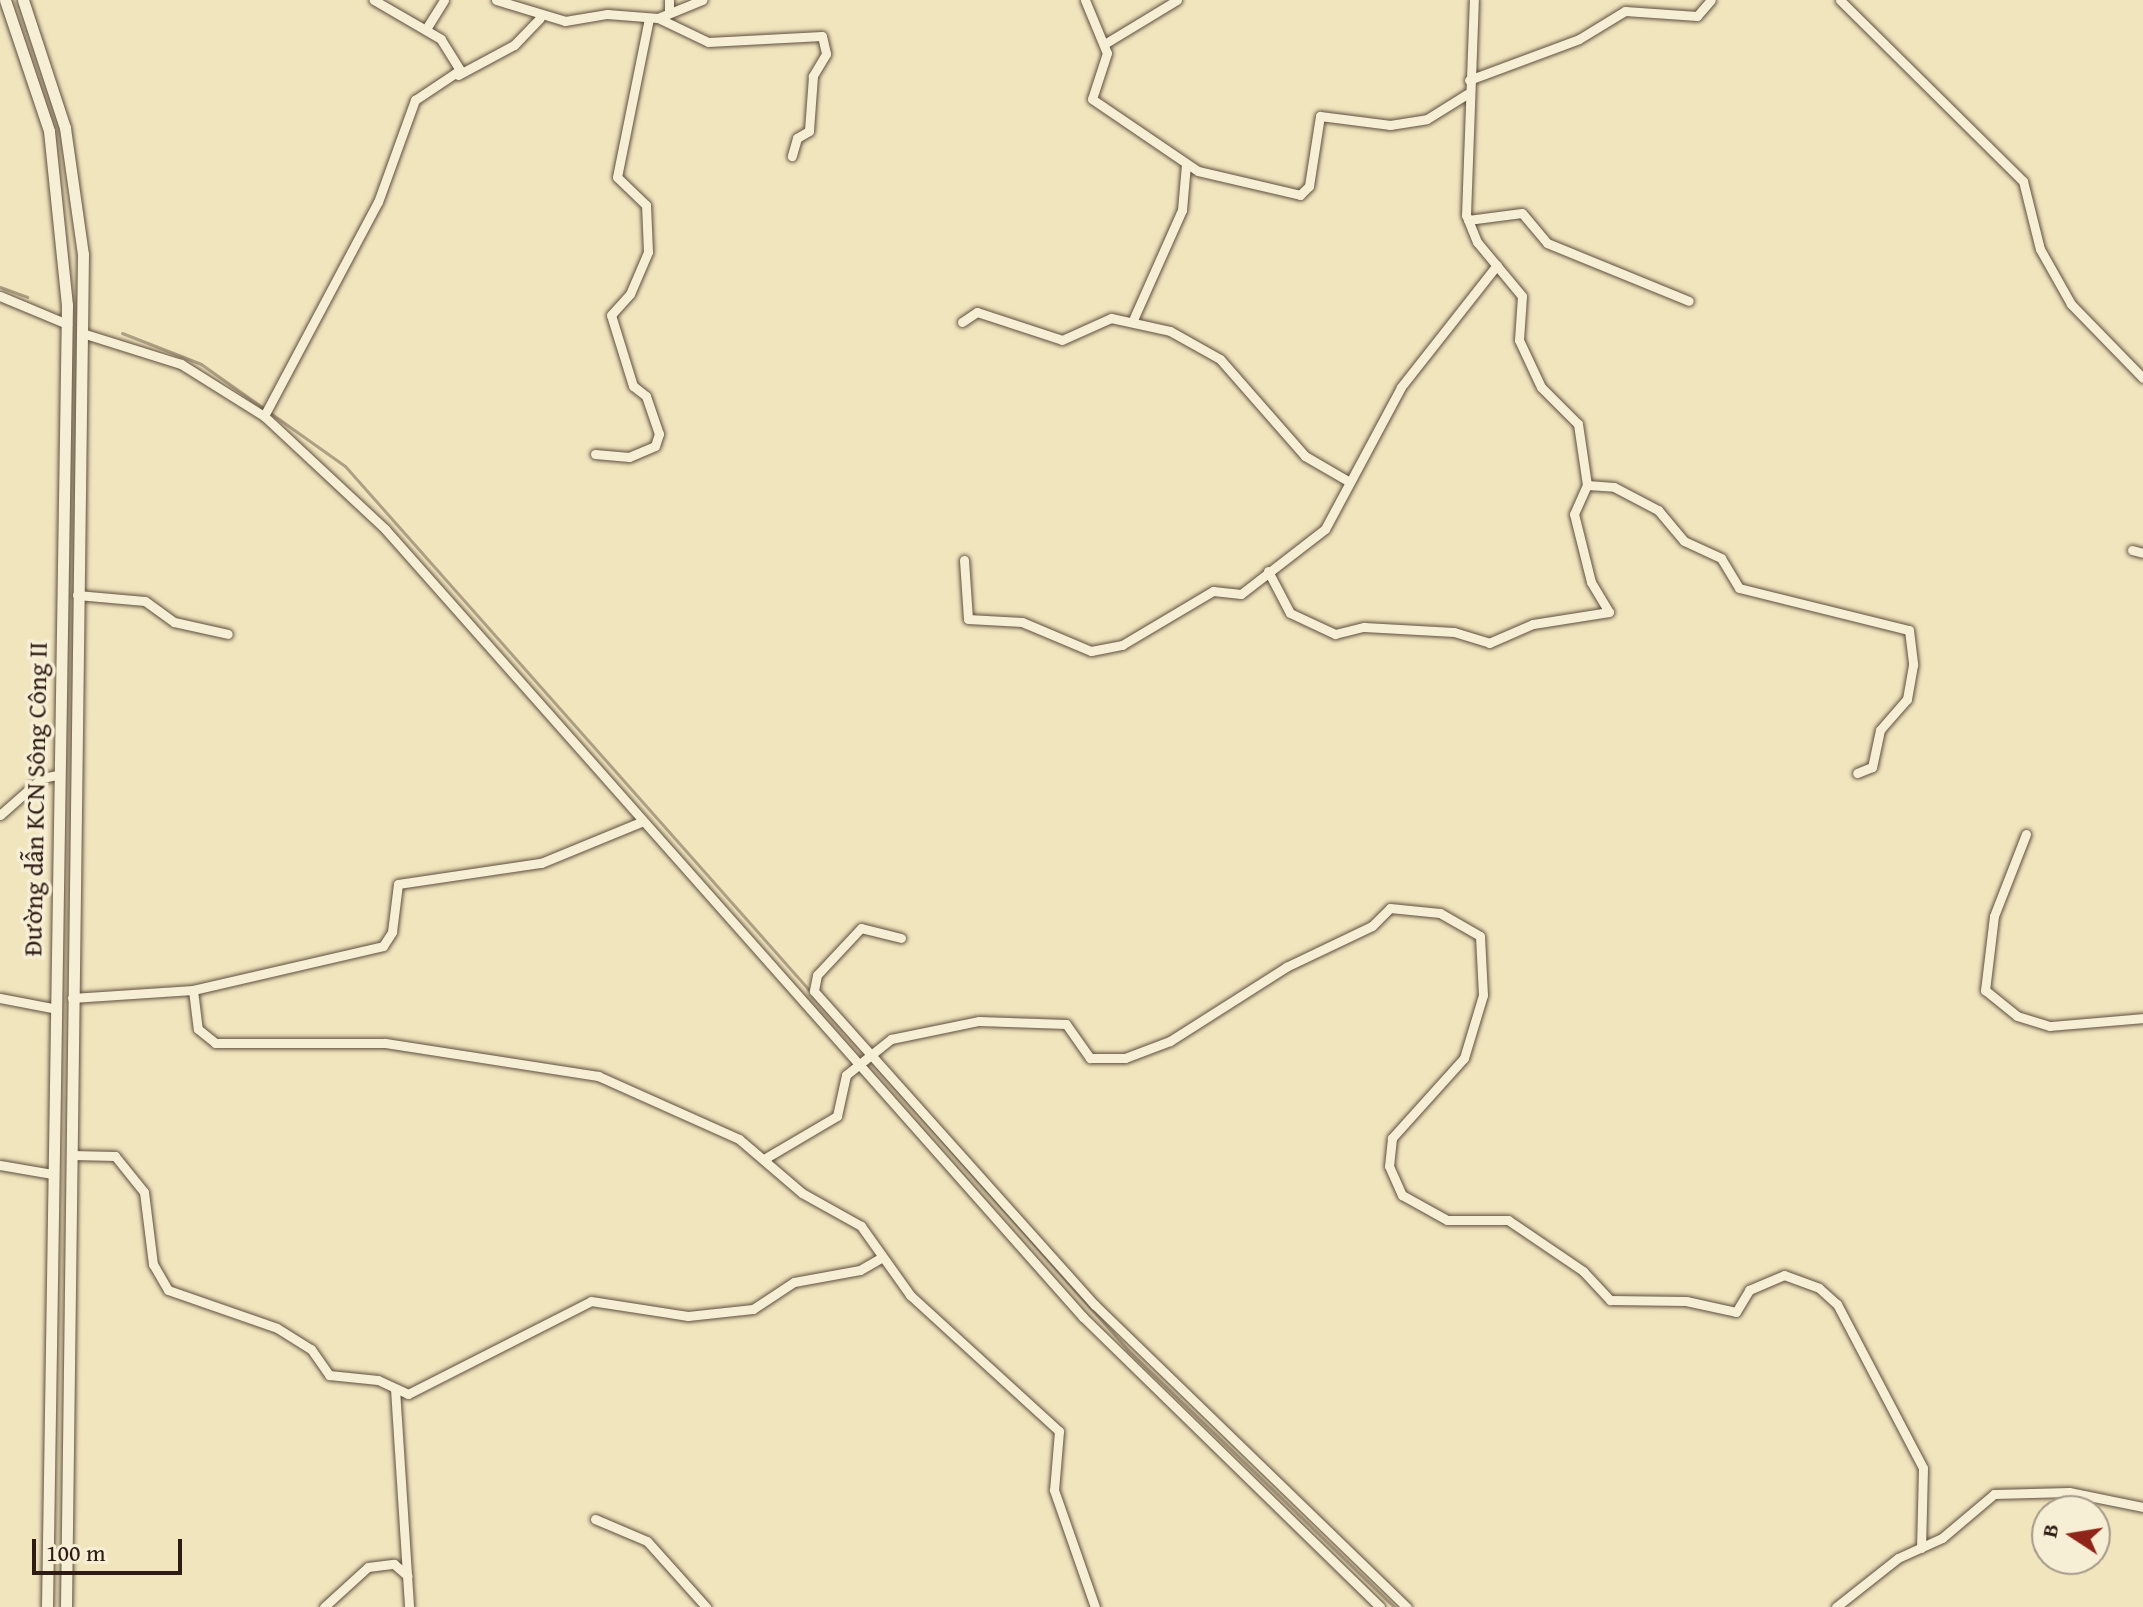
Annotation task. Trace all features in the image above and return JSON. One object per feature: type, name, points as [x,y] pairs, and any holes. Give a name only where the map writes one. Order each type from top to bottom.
[{"type":"street","name":"Đường dẫn KCN Sông Công II","points":[[5,0],[39,91],[61,194],[67,324],[52,1008],[47,1607]]},
{"type":"street","name":"Đường dẫn KCN Sông Công II","points":[[23,0],[54,86],[76,189],[82,333],[73,821],[66,1607]]},
{"type":"street","points":[[374,0],[426,29],[449,47],[458,75]]},
{"type":"street","points":[[426,29],[444,0]]},
{"type":"street","points":[[496,0],[540,18],[653,19],[702,0]]},
{"type":"street","points":[[669,0],[669,13]]},
{"type":"street","points":[[1085,0],[1106,43],[1092,99],[1186,164],[1300,195],[1309,186],[1320,116],[1390,125],[1433,116],[1467,94]]},
{"type":"street","points":[[1106,43],[1177,0]]},
{"type":"street","points":[[1268,571],[1290,613],[1335,634],[1364,627],[1454,632],[1489,643],[1533,624],[1608,614],[1591,582],[1574,514],[1587,485],[1578,424],[1541,387],[1519,340],[1524,302],[1468,220],[1467,94],[1474,0]]},
{"type":"street","points":[[1469,80],[1579,39],[1625,11],[1697,16],[1711,0]]},
{"type":"street","points":[[1840,0],[2023,181],[2040,249],[2071,304],[2143,378]]},
{"type":"street","points":[[265,415],[276,400],[399,159],[415,100],[514,45],[540,18]]},
{"type":"street","points":[[653,19],[708,42],[822,36],[826,54],[813,76],[809,131],[797,138],[792,156]]},
{"type":"street","points":[[595,454],[629,457],[655,446],[659,434],[646,396],[633,386],[611,315],[630,294],[648,252],[646,205],[617,177],[653,19]]},
{"type":"street","points":[[39,91],[54,86]]},
{"type":"street","points":[[1133,320],[1182,210],[1186,164]]},
{"type":"street","points":[[1468,220],[1522,213],[1547,243],[1689,301]]},
{"type":"street","points":[[964,560],[968,619],[1022,622],[1091,651],[1122,645],[1213,591],[1241,594],[1325,529],[1401,387],[1497,265]]},
{"type":"street","points":[[0,296],[67,324]]},
{"type":"street","points":[[962,322],[977,312],[1062,340],[1102,319],[1133,320],[1220,359],[1305,456],[1348,481]]},
{"type":"street","points":[[82,333],[181,364],[265,415],[385,529],[641,822],[1095,1305],[1407,1607]]},
{"type":"street","points":[[1587,485],[1614,487],[1658,510],[1684,541],[1721,558],[1739,588],[1909,630],[1913,665],[1907,699],[1880,730],[1872,767],[1857,773]]},
{"type":"street","points":[[2132,550],[2143,553]]},
{"type":"street","points":[[77,595],[145,601],[174,622],[228,634]]},
{"type":"street","points":[[0,815],[42,778],[58,775]]},
{"type":"street","points":[[57,821],[73,821]]},
{"type":"street","points":[[72,998],[193,990],[383,946],[392,932],[398,884],[541,863],[641,822]]},
{"type":"street","points":[[2026,834],[1994,916],[1985,990],[2017,1016],[2050,1026],[2143,1018]]},
{"type":"street","points":[[764,1159],[837,1116],[843,1081],[863,1057],[891,1039],[987,1021],[1066,1024],[1090,1058],[1125,1058],[1170,1041],[1398,909],[1447,916],[1478,933],[1486,955],[1468,1051],[1392,1138],[1389,1166],[1402,1195],[1447,1220],[1508,1220],[1583,1271],[1610,1300],[1736,1312],[1749,1290],[1784,1275],[1830,1295],[1923,1468],[1921,1548]]},
{"type":"street","points":[[901,938],[861,928],[813,983],[863,1057],[1083,1317],[1380,1607]]},
{"type":"street","points":[[193,990],[198,1029],[215,1043],[385,1043],[598,1076],[722,1129],[764,1159],[802,1193],[861,1226],[881,1258],[962,1346],[1059,1431],[1054,1490],[1095,1607]]},
{"type":"street","points":[[0,998],[52,1008]]},
{"type":"street","points":[[72,1155],[115,1156],[144,1192],[153,1264],[168,1290],[277,1328],[311,1349],[329,1375],[418,1394],[591,1301],[688,1316],[753,1309],[794,1282],[860,1270],[881,1258]]},
{"type":"street","points":[[0,1165],[52,1174]]},
{"type":"street","points":[[395,1389],[409,1607]]},
{"type":"street","points":[[1209,1440],[1225,1429]]},
{"type":"street","points":[[1836,1607],[1994,1494],[2069,1492],[2143,1507]]},
{"type":"street","points":[[595,1519],[647,1541],[706,1607]]},
{"type":"street","points":[[324,1607],[368,1567],[394,1564],[408,1576]]},
{"type":"waterway","points":[[0,287],[27,297]]},
{"type":"waterway","points":[[122,333],[201,364],[345,466],[1128,1350],[1394,1607]]}]
